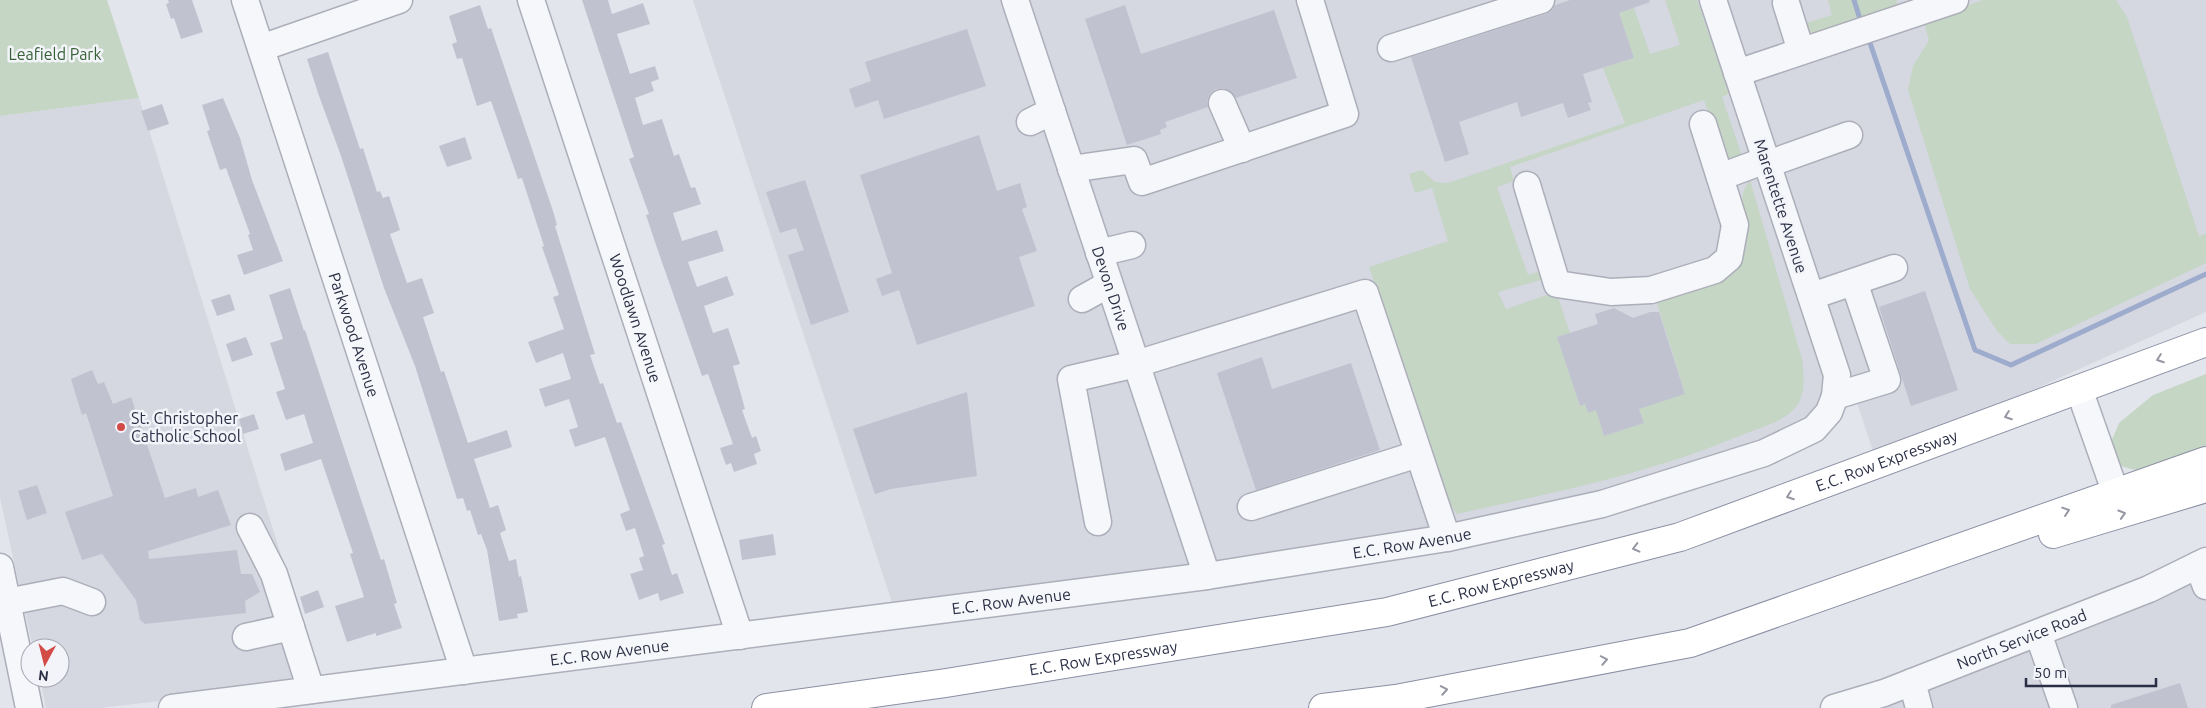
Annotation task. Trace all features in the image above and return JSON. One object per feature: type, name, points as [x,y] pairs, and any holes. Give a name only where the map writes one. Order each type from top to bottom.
[{"type":"highway","name":"E.C. Row Expressway","points":[[766,708],[946,683],[1387,612],[1680,537],[2206,342]]},
{"type":"highway","points":[[1690,643],[2206,462]]},
{"type":"highway","points":[[1323,708],[1396,699],[1690,643],[2206,488]]},
{"type":"street","name":"Parkwood Avenue","points":[[245,0],[464,671]]},
{"type":"street","points":[[261,48],[399,0]]},
{"type":"street","name":"Woodlawn Avenue","points":[[530,0],[740,636]]},
{"type":"street","name":"Devon Drive","points":[[1015,0],[1041,116],[1071,169],[1207,576]]},
{"type":"street","points":[[1071,169],[1134,160],[1142,182],[1345,114],[1310,0]]},
{"type":"street","points":[[1391,48],[1540,0]]},
{"type":"street","name":"Marentette Avenue","points":[[1713,0],[1837,375],[1832,404]]},
{"type":"street","points":[[1737,73],[1955,0]]},
{"type":"street","points":[[1786,3],[1801,52]]},
{"type":"street","points":[[1222,103],[1242,149]]},
{"type":"street","points":[[1526,185],[1557,284],[1611,292],[1651,290],[1715,270],[1729,258],[1735,225],[1704,124]]},
{"type":"street","points":[[1720,177],[1849,135]]},
{"type":"street","points":[[1099,253],[1132,245]]},
{"type":"street","points":[[1812,296],[1894,268]]},
{"type":"street","points":[[1832,404],[1888,380],[1854,282]]},
{"type":"street","points":[[1082,299],[1109,284]]},
{"type":"street","points":[[1098,522],[1072,379],[1136,364],[1365,293],[1447,538]]},
{"type":"street","points":[[2079,389],[2116,494]]},
{"type":"street","name":"E.C. Row Avenue","points":[[172,708],[1207,576],[1447,538],[1602,504],[1764,452],[1814,429],[1832,404]]},
{"type":"street","points":[[1251,507],[1418,454]]},
{"type":"street","points":[[250,527],[274,574],[311,690]]},
{"type":"street","points":[[0,567],[29,708]]},
{"type":"street","name":"North Service Road","points":[[1834,708],[1884,693],[2148,589],[2203,571]]},
{"type":"street","points":[[7,602],[63,591],[92,602]]},
{"type":"street","points":[[246,637],[291,627]]},
{"type":"street","points":[[2038,633],[2064,708]]},
{"type":"street","points":[[1912,682],[1919,708]]},
{"type":"shaded area","points":[[693,0],[1705,0],[1826,373],[1821,404],[1798,430],[1755,449],[1496,522],[894,608]]},
{"type":"shaded area","points":[[1723,0],[2206,0],[2206,312],[1988,410],[1873,451]]},
{"type":"shaded area","name":"St. Christopher Catholic School","points":[[139,98],[317,671],[321,677],[330,681],[100,708],[46,708],[42,688],[70,688],[70,638],[31,638],[0,498],[0,116]]},
{"type":"shaded area","points":[[2206,574],[2206,708],[1869,708],[2119,616]]},
{"type":"green space","name":"Leafield Park","points":[[0,0],[107,0],[139,98],[0,116]]},
{"type":"green space","points":[[1665,0],[1697,0],[1730,93],[1722,97],[1742,156],[1740,159],[1724,160],[1704,100],[1510,167],[1514,181],[1497,187],[1528,275],[1543,270],[1545,279],[1498,292],[1506,309],[1550,294],[1559,300],[1570,333],[1557,337],[1580,406],[1585,404],[1588,413],[1596,410],[1604,436],[1644,423],[1639,409],[1685,393],[1655,297],[1742,255],[1747,231],[1742,199],[1750,180],[1802,359],[1803,387],[1800,401],[1791,412],[1773,423],[1670,461],[1600,481],[1457,514],[1448,502],[1369,267],[1448,241],[1432,188],[1415,193],[1409,174],[1422,170],[1435,182],[1448,183],[1625,123],[1603,68],[1634,58],[1619,13],[1634,8],[1650,54],[1680,45]]},
{"type":"green space","points":[[1828,0],[1896,0],[1899,8],[1818,36],[1806,29],[1803,24],[1832,15]]},
{"type":"green space","points":[[1983,0],[2116,0],[2127,17],[2199,236],[2206,234],[2206,263],[2036,344],[2010,344],[1997,331],[1970,289],[1908,90],[1913,66],[1929,40],[1923,20]]},
{"type":"green space","points":[[2206,374],[2206,449],[2139,471],[2120,466],[2109,447],[2119,423],[2153,395]]},
{"type":"building","points":[[168,0],[192,0],[203,32],[181,39],[174,18],[171,19],[166,4],[169,3]]},
{"type":"building","points":[[582,0],[608,0],[612,14],[643,3],[650,24],[617,34],[630,74],[655,66],[659,79],[651,82],[654,91],[635,98],[643,125],[662,119],[674,156],[679,154],[691,188],[695,187],[701,204],[673,213],[682,241],[717,230],[724,251],[688,262],[697,287],[727,276],[734,295],[704,306],[713,333],[728,328],[740,364],[733,366],[745,409],[742,410],[752,438],[756,436],[761,451],[754,454],[757,464],[734,472],[731,463],[726,465],[720,448],[733,444],[708,374],[702,376],[657,248],[646,215],[649,214],[629,159],[634,157]]},
{"type":"building","points":[[1570,0],[1649,0],[1650,2],[1619,13],[1634,58],[1583,74],[1592,102],[1588,103],[1591,110],[1568,118],[1563,103],[1521,117],[1517,102],[1459,122],[1469,154],[1445,162],[1411,57],[1546,14],[1555,5]]},
{"type":"building","points":[[480,5],[488,29],[491,28],[553,211],[557,225],[555,226],[595,354],[590,355],[600,384],[603,383],[617,423],[621,422],[665,544],[662,545],[672,575],[677,573],[684,593],[660,601],[658,593],[639,600],[630,574],[643,570],[639,558],[644,556],[635,528],[626,531],[620,514],[630,510],[605,437],[575,447],[569,430],[578,427],[569,399],[545,407],[539,389],[571,379],[563,353],[536,363],[528,342],[564,329],[553,297],[559,295],[542,247],[544,246],[522,178],[518,179],[491,101],[477,106],[462,58],[457,59],[452,44],[457,42],[449,16]]},
{"type":"building","points":[[1125,5],[1141,54],[1274,10],[1297,78],[1236,98],[1230,91],[1223,88],[1216,89],[1210,94],[1207,101],[1208,107],[1165,122],[1167,127],[1160,130],[1161,134],[1127,145],[1085,19]]},
{"type":"building","points":[[967,29],[986,86],[884,119],[878,100],[855,108],[849,89],[871,81],[865,62]]},
{"type":"building","points":[[328,52],[360,149],[363,148],[377,192],[380,191],[383,198],[389,196],[400,230],[390,234],[407,283],[422,278],[434,313],[423,317],[441,372],[444,371],[468,443],[507,430],[512,447],[474,459],[490,508],[498,505],[506,530],[500,533],[509,561],[516,559],[519,577],[521,576],[528,612],[517,614],[518,618],[499,621],[487,550],[481,534],[478,535],[470,510],[467,511],[463,498],[457,499],[415,366],[384,288],[341,156],[318,93],[307,59]]},
{"type":"building","points":[[223,98],[240,138],[252,180],[283,261],[244,275],[237,255],[253,250],[248,235],[250,234],[226,168],[220,170],[207,131],[210,130],[202,105]]},
{"type":"building","points":[[162,104],[169,124],[148,131],[141,111]]},
{"type":"building","points":[[979,135],[997,191],[1020,183],[1027,207],[1022,209],[1037,251],[1019,257],[1035,306],[917,345],[899,290],[882,296],[876,279],[892,273],[860,175]]},
{"type":"building","points":[[465,137],[472,159],[447,167],[439,146]]},
{"type":"building","points":[[805,180],[849,312],[811,325],[788,255],[804,250],[796,228],[780,233],[766,192]]},
{"type":"building","points":[[290,288],[381,560],[384,559],[397,603],[394,604],[402,628],[376,636],[376,633],[347,642],[335,606],[364,597],[350,554],[353,553],[321,459],[285,471],[280,454],[313,443],[304,414],[286,420],[276,392],[285,389],[270,343],[283,339],[269,295]]},
{"type":"building","points":[[1925,291],[1958,390],[1911,406],[1879,307]]},
{"type":"building","points":[[230,294],[235,310],[217,316],[211,300]]},
{"type":"building","points":[[1614,308],[1633,318],[1650,312],[1659,312],[1685,394],[1639,409],[1644,423],[1604,436],[1596,410],[1588,413],[1585,404],[1580,406],[1557,337],[1598,324],[1595,314]]},
{"type":"building","points":[[246,337],[253,355],[232,362],[226,344]]},
{"type":"building","points":[[1262,357],[1272,389],[1351,363],[1380,450],[1256,490],[1217,373]]},
{"type":"building","points":[[92,370],[98,384],[104,382],[113,404],[131,397],[165,498],[196,488],[198,497],[218,490],[231,525],[148,551],[149,559],[237,550],[241,574],[252,574],[260,592],[245,601],[246,613],[145,624],[140,620],[136,600],[102,554],[82,560],[65,512],[113,496],[86,413],[82,415],[71,379]]},
{"type":"building","points":[[967,392],[977,476],[891,489],[875,494],[853,429]]},
{"type":"building","points":[[254,414],[259,429],[243,434],[239,419]]},
{"type":"building","points":[[37,485],[47,513],[27,520],[18,491]]},
{"type":"building","points":[[773,534],[776,555],[742,560],[739,540]]},
{"type":"building","points":[[318,590],[324,607],[305,614],[300,597]]},
{"type":"building","points":[[2180,683],[2188,708],[2111,708],[2111,705]]},
{"type":"waterway","points":[[1854,0],[1859,16]]},
{"type":"waterway","points":[[1869,40],[1975,350],[2011,365],[2206,274]]},
{"type":"place","name":"St. Christopher Catholic School","points":[[121,427]]}]
